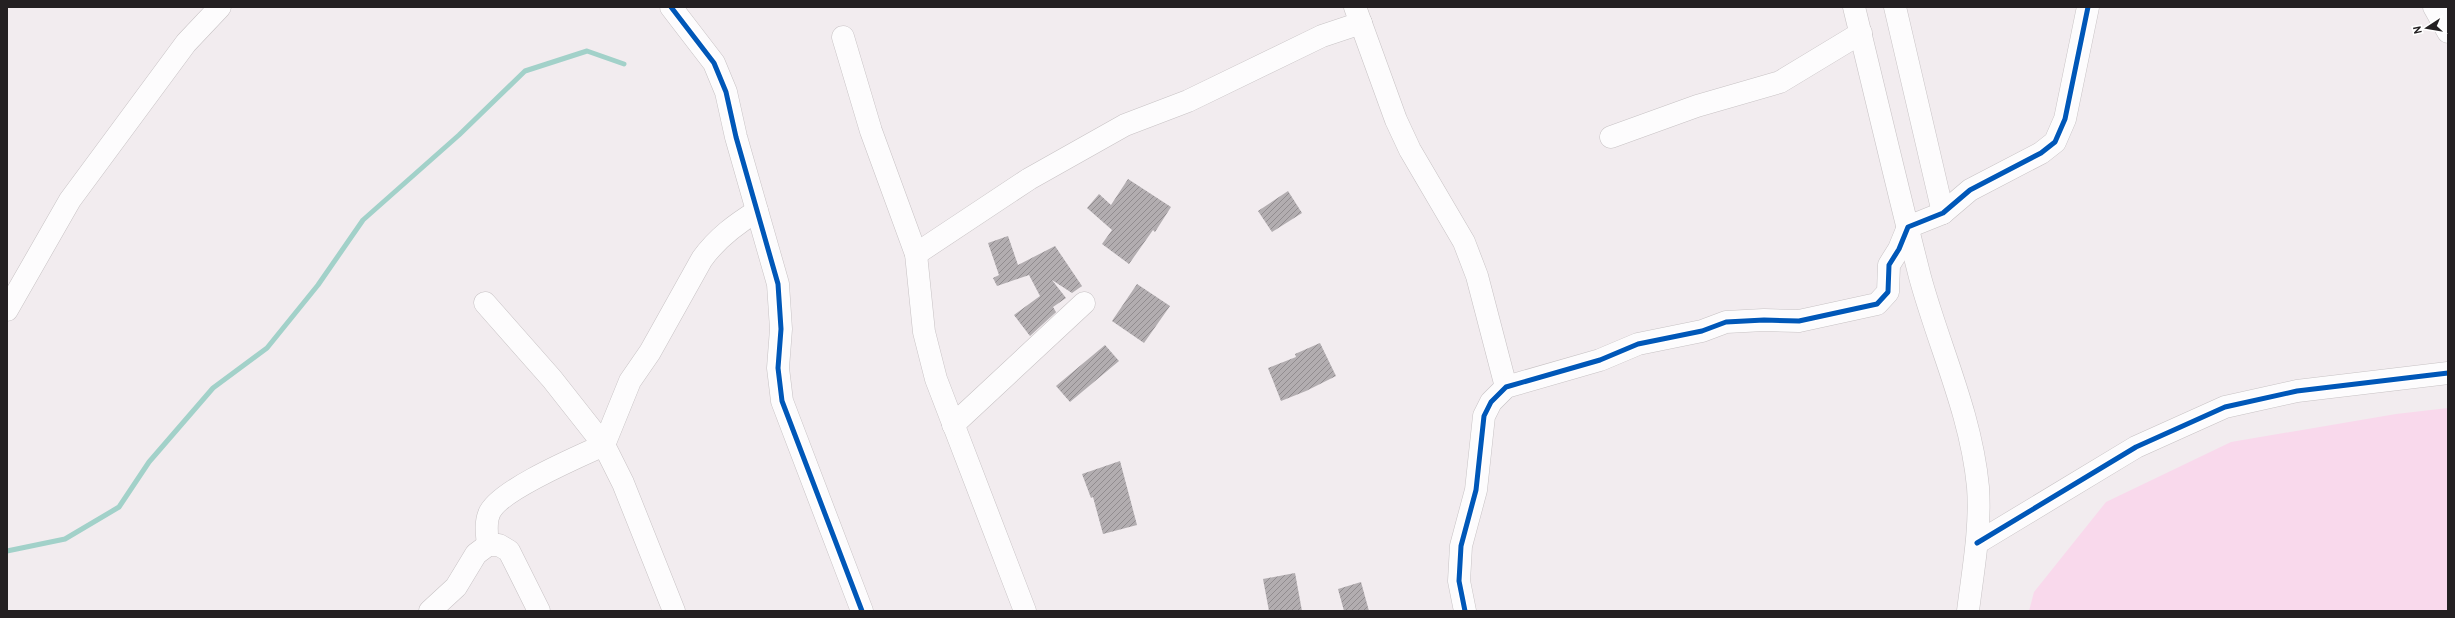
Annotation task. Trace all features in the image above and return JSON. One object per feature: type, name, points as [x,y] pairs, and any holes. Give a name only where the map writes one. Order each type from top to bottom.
[{"type":"street","points":[[7,310],[70,200],[186,43],[220,7]]},
{"type":"street","points":[[671,7],[692,32],[720,75],[778,284],[781,329],[778,368],[782,401],[862,611]]},
{"type":"street","points":[[1854,7],[1921,279],[1957,387],[1970,437],[1978,487],[1977,543],[1968,611]]},
{"type":"street","points":[[1895,7],[1943,213]]},
{"type":"street","points":[[1465,611],[1459,582],[1461,546],[1476,490],[1484,416],[1491,402],[1506,387],[1600,360],[1638,344],[1702,331],[1726,322],[1764,320],[1799,321],[1877,304],[1888,292],[1889,265],[1900,249],[1908,227],[1943,213],[1970,190],[2041,153],[2055,142],[2065,118],[2088,7]]},
{"type":"street","points":[[2434,7],[2448,32]]},
{"type":"street","points":[[916,254],[1029,179],[1125,125],[1188,101],[1322,36],[1358,15],[1396,120],[1410,150],[1444,205],[1466,249],[1477,276],[1506,387]]},
{"type":"street","points":[[1611,137],[1697,106],[1780,82],[1861,33]]},
{"type":"street","points":[[843,37],[871,131],[916,254],[924,332],[936,379],[1025,611]]},
{"type":"street","points":[[488,545],[486,528],[489,514],[494,505],[517,489],[604,445],[630,381],[650,352],[702,259],[711,246],[727,231],[757,211]]},
{"type":"street","points":[[485,303],[552,380],[604,445],[623,483],[674,611]]},
{"type":"street","points":[[953,425],[1084,303]]},
{"type":"street","points":[[1977,543],[2136,447],[2226,407],[2297,391],[2448,373]]},
{"type":"street","points":[[430,611],[456,586],[476,554],[488,545],[499,545],[509,551],[539,611]]},
{"type":"shaded area","points":[[2448,408],[2448,611],[2029,611],[2034,592],[2106,502],[2231,442],[2396,414]]},
{"type":"building","points":[[1128,179],[1171,207],[1155,232],[1153,230],[1129,264],[1102,244],[1112,230],[1087,208],[1099,194],[1111,205]]},
{"type":"building","points":[[1288,191],[1302,213],[1272,232],[1258,211]]},
{"type":"building","points":[[1008,236],[1018,265],[1055,246],[1082,286],[1072,293],[1052,280],[1066,298],[1053,307],[1056,312],[1030,336],[1014,315],[1040,296],[1029,275],[997,286],[993,278],[999,275],[988,243]]},
{"type":"building","points":[[1137,284],[1170,306],[1144,343],[1112,321]]},
{"type":"building","points":[[1320,343],[1336,376],[1306,391],[1281,401],[1268,368],[1296,357],[1295,354]]},
{"type":"building","points":[[1105,345],[1119,361],[1070,402],[1056,386]]},
{"type":"building","points":[[1120,461],[1137,525],[1103,534],[1093,497],[1091,498],[1082,474]]},
{"type":"building","points":[[1295,573],[1302,611],[1269,611],[1263,579]]},
{"type":"building","points":[[1361,582],[1369,611],[1344,611],[1338,589]]},
{"type":"waterway","points":[[7,551],[65,539],[119,507],[149,462],[213,388],[267,348],[318,285],[363,220],[459,135],[525,71],[587,51],[624,64]]},
{"type":"cycle path","points":[[671,7],[714,63],[726,92],[736,137],[778,284],[781,329],[778,368],[782,401],[862,611]]},
{"type":"cycle path","points":[[1465,611],[1459,581],[1461,546],[1476,490],[1484,416],[1491,402],[1506,387],[1600,360],[1638,344],[1702,331],[1726,322],[1764,320],[1799,321],[1877,304],[1888,292],[1889,265],[1899,249],[1908,227],[1943,213],[1970,190],[2041,153],[2055,142],[2065,119],[2088,7]]},
{"type":"cycle path","points":[[1977,543],[2136,447],[2225,407],[2297,391],[2448,373]]}]
